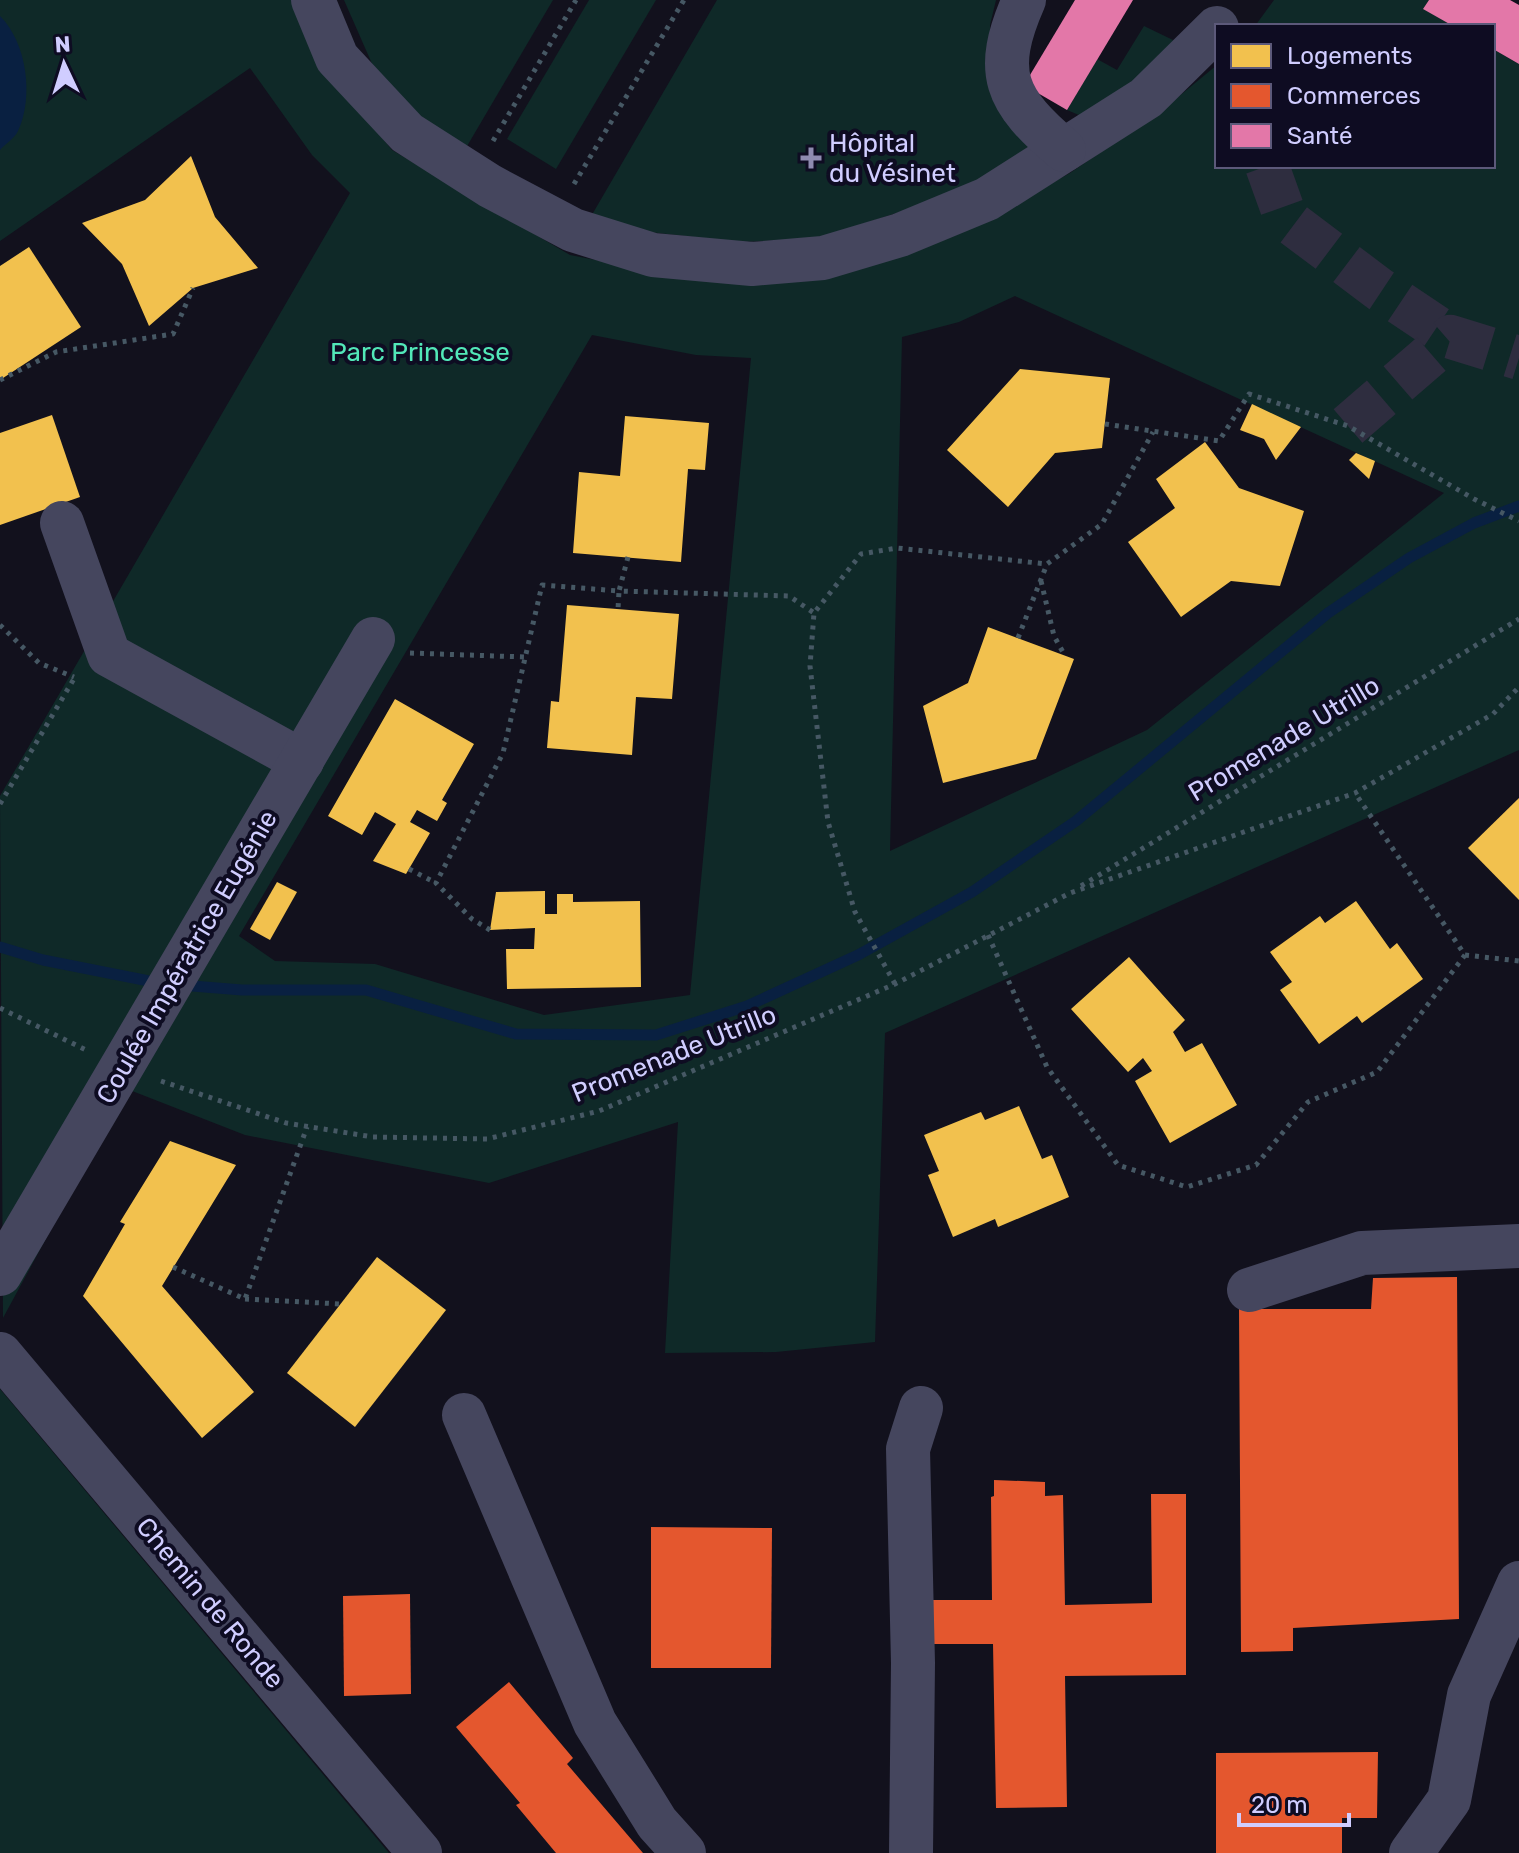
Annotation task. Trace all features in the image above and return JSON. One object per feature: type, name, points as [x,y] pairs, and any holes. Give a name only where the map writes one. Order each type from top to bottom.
[{"type":"street","points":[[313,0],[337,58],[407,133],[490,186],[573,230],[653,255],[752,264],[823,258],[900,235],[987,199],[1146,98],[1215,30]]},
{"type":"street","points":[[1024,0],[1011,29],[1006,59],[1010,91],[1034,124],[1064,150]]},
{"type":"street","points":[[1221,24],[1242,0]]},
{"type":"street","points":[[62,523],[92,666],[302,761]]},
{"type":"street","name":"Coulée Impératrice Eugénie","points":[[0,1274],[373,639]]},
{"type":"street","points":[[1249,1290],[1362,1253],[1519,1246]]},
{"type":"street","name":"Chemin de Ronde","points":[[0,1354],[420,1853]]},
{"type":"street","points":[[911,1853],[913,1663],[908,1449],[921,1408]]},
{"type":"street","points":[[464,1415],[595,1723],[657,1823],[684,1853]]},
{"type":"street","points":[[1418,1852],[1449,1800],[1469,1695],[1516,1597]]},
{"type":"path","points":[[489,147],[576,0]]},
{"type":"path","points":[[568,194],[684,0]]},
{"type":"path","points":[[0,380],[56,352],[173,334],[193,288]]},
{"type":"path","points":[[1105,424],[1219,441],[1249,394],[1348,426],[1474,499],[1519,521]]},
{"type":"path","points":[[1018,638],[1047,564],[1102,524],[1153,432]]},
{"type":"path","points":[[895,984],[862,924],[828,822],[810,666],[814,613],[861,554],[897,548],[1047,564]]},
{"type":"path","points":[[618,609],[619,591],[628,557]]},
{"type":"path","points":[[1041,580],[1054,636],[1065,656]]},
{"type":"path","points":[[436,883],[503,753],[542,585],[619,591],[789,596],[814,613]]},
{"type":"path","name":"Promenade Utrillo","points":[[0,1008],[123,1068],[286,1123],[307,1127],[373,1137],[487,1139],[599,1111],[895,984],[1070,893],[1519,619]]},
{"type":"path","points":[[0,625],[39,663],[92,666]]},
{"type":"path","points":[[373,639],[394,653],[525,657]]},
{"type":"path","points":[[0,804],[92,666]]},
{"type":"path","name":"Promenade Utrillo","points":[[1070,893],[1355,793],[1493,714],[1519,687]]},
{"type":"path","points":[[1355,793],[1465,955],[1519,961]]},
{"type":"path","points":[[409,869],[436,883],[472,919],[490,930]]},
{"type":"path","points":[[988,935],[1047,1067],[1118,1165],[1187,1187],[1256,1165],[1308,1102],[1377,1072],[1465,955]]},
{"type":"path","points":[[245,1299],[307,1127]]},
{"type":"path","points":[[173,1267],[245,1299],[341,1304]]},
{"type":"green space","name":"Parc Princesse","points":[[0,0],[292,0],[321,63],[392,150],[570,255],[648,270],[999,212],[1070,173],[1161,111],[1215,67],[1215,168],[1495,168],[1495,50],[1519,64],[1519,750],[885,1033],[875,1342],[776,1352],[665,1353],[678,1122],[489,1183],[245,1135],[127,1089],[3,1318],[0,796],[350,193],[312,155],[250,68],[0,241]],"holes":[[[1015,296],[1444,493],[1147,730],[890,851],[902,337],[959,322]],[[592,335],[696,355],[751,358],[690,995],[544,1015],[375,964],[275,961],[239,936]]]},
{"type":"green space","points":[[344,0],[553,0],[463,153],[417,121],[373,66]]},
{"type":"green space","points":[[589,0],[656,0],[556,169],[507,139]]},
{"type":"green space","points":[[717,0],[996,0],[990,25],[991,64],[1037,141],[991,182],[817,239],[739,242],[586,225]]},
{"type":"green space","points":[[1274,0],[1429,0],[1424,9],[1450,24],[1256,24]]},
{"type":"green space","points":[[1144,26],[1173,40],[1154,77],[1086,118],[1067,110],[1097,59],[1117,70]]},
{"type":"green space","points":[[0,1389],[389,1853],[0,1853]]},
{"type":"water","points":[[0,16],[9,27],[22,55],[26,102],[18,131],[0,150]]},
{"type":"building: Logements","points":[[191,156],[215,217],[258,268],[193,288],[149,326],[122,264],[82,223],[145,200]]},
{"type":"building: Logements","points":[[29,247],[81,327],[0,380],[0,266]]},
{"type":"building: Logements","points":[[1020,369],[1110,378],[1102,448],[1055,453],[1008,507],[947,450]]},
{"type":"building: Logements","points":[[1252,404],[1301,427],[1276,460],[1264,439],[1240,430]]},
{"type":"building: Logements","points":[[52,415],[80,497],[0,525],[0,433]]},
{"type":"building: Logements","points":[[625,416],[709,423],[705,470],[688,469],[681,562],[573,553],[579,472],[620,476]]},
{"type":"building: Logements","points":[[1205,442],[1239,488],[1304,511],[1280,586],[1231,581],[1181,617],[1128,542],[1175,508],[1156,479]]},
{"type":"building: Logements","points":[[1356,453],[1375,461],[1369,479],[1349,460]]},
{"type":"building: Logements","points":[[567,605],[679,614],[672,699],[636,697],[632,755],[547,748],[551,701],[559,702]]},
{"type":"building: Logements","points":[[988,627],[1074,659],[1036,759],[943,783],[923,706],[968,683]]},
{"type":"building: Logements","points":[[395,699],[474,744],[442,800],[447,803],[437,821],[417,810],[410,822],[430,833],[406,874],[373,861],[396,824],[375,812],[362,835],[328,816]]},
{"type":"building: Logements","points":[[1519,798],[1519,900],[1468,848]]},
{"type":"building: Logements","points":[[277,882],[297,892],[270,940],[250,929]]},
{"type":"building: Logements","points":[[545,891],[545,914],[557,914],[557,894],[573,894],[573,902],[640,901],[641,987],[507,989],[506,949],[534,949],[535,928],[490,930],[496,892]]},
{"type":"building: Logements","points":[[1356,901],[1390,949],[1397,943],[1423,979],[1362,1023],[1357,1016],[1319,1044],[1280,990],[1292,982],[1270,952],[1320,916],[1325,923]]},
{"type":"building: Logements","points":[[1129,957],[1185,1020],[1173,1032],[1185,1052],[1202,1043],[1237,1105],[1170,1143],[1135,1081],[1152,1071],[1143,1058],[1128,1072],[1071,1009]]},
{"type":"building: Logements","points":[[1019,1106],[1042,1159],[1052,1155],[1069,1197],[998,1227],[995,1219],[953,1237],[928,1175],[939,1171],[924,1135],[981,1112],[985,1120]]},
{"type":"building: Logements","points":[[170,1141],[236,1165],[162,1286],[254,1392],[202,1438],[83,1296],[125,1224],[120,1222]]},
{"type":"building: Logements","points":[[377,1257],[446,1310],[355,1427],[287,1373]]},
{"type":"building: Commerces","points":[[1457,1277],[1459,1619],[1293,1628],[1293,1651],[1241,1652],[1239,1309],[1371,1309],[1373,1278]]},
{"type":"building: Commerces","points":[[994,1480],[1045,1482],[1045,1496],[1063,1495],[1065,1605],[1152,1603],[1151,1494],[1186,1494],[1186,1675],[1065,1676],[1067,1807],[996,1808],[993,1644],[932,1644],[931,1600],[992,1600],[991,1497],[994,1496]]},
{"type":"building: Commerces","points":[[651,1527],[772,1528],[771,1668],[651,1668]]},
{"type":"building: Commerces","points":[[410,1594],[411,1694],[344,1696],[343,1596]]},
{"type":"building: Commerces","points":[[509,1682],[573,1758],[567,1764],[643,1853],[556,1853],[516,1805],[520,1803],[456,1727]]},
{"type":"building: Commerces","points":[[1378,1752],[1377,1818],[1342,1818],[1342,1853],[1216,1853],[1216,1753]]},
{"type":"building: Santé","points":[[1075,0],[1133,0],[1067,110],[1024,85]]},
{"type":"building: Santé","points":[[1429,0],[1510,0],[1519,5],[1519,64],[1495,50],[1495,24],[1449,24],[1423,9]]},
{"type":"waterway","points":[[180,985],[242,990],[366,990],[516,1034],[656,1035],[747,1006],[858,955],[972,892],[1076,821],[1328,613],[1409,558],[1474,523],[1519,506]]},
{"type":"waterway","points":[[0,947],[43,960],[159,983]]},
{"type":"tunnel","points":[[1268,168],[1286,219],[1379,289],[1451,337]]},
{"type":"tunnel","points":[[1348,426],[1451,337],[1519,358]]},
{"type":"place","name":"Hôpital du Vésinet","points":[[811,158]]}]
